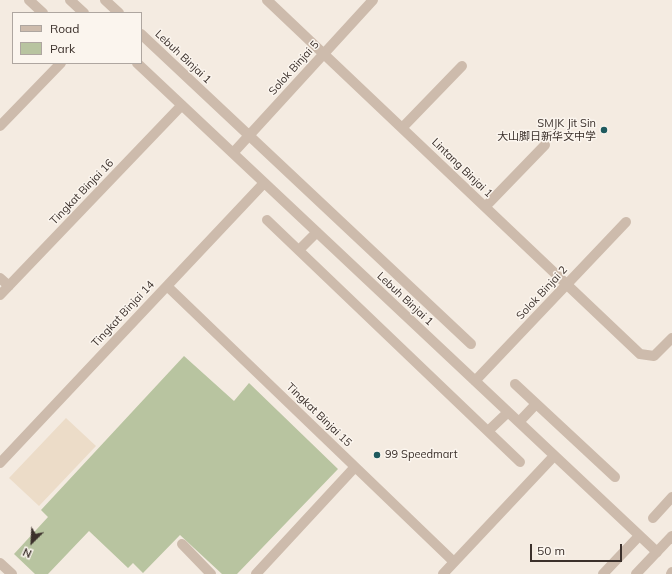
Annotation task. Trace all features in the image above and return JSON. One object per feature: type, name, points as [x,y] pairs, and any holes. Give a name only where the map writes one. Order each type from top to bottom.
[{"type":"street","points":[[29,0],[42,12]]},
{"type":"street","points":[[70,0],[83,12]]},
{"type":"street","points":[[105,0],[118,12]]},
{"type":"street","name":"Lintang Binjai 1","points":[[267,0],[640,354],[654,356],[672,338]]},
{"type":"street","name":"Solok Binjai 5","points":[[233,153],[373,0]]},
{"type":"street","name":"Lebuh Binjai 1","points":[[142,35],[471,344]]},
{"type":"street","points":[[0,126],[60,64]]},
{"type":"street","name":"Lebuh Binjai 1","points":[[138,64],[657,552]]},
{"type":"street","points":[[402,128],[462,66]]},
{"type":"street","name":"Tingkat Binjai 16","points":[[0,295],[182,105]]},
{"type":"street","points":[[485,207],[545,145]]},
{"type":"street","name":"Tingkat Binjai 14","points":[[0,463],[264,183]]},
{"type":"street","points":[[267,220],[520,462]]},
{"type":"street","name":"Solok Binjai 2","points":[[475,381],[626,222]]},
{"type":"street","points":[[299,250],[317,232]]},
{"type":"street","points":[[0,278],[8,286]]},
{"type":"street","name":"Tingkat Binjai 15","points":[[167,286],[454,562]]},
{"type":"street","points":[[515,384],[615,478]]},
{"type":"street","points":[[519,422],[536,404]]},
{"type":"street","points":[[488,432],[508,412]]},
{"type":"street","points":[[443,574],[554,456]]},
{"type":"street","points":[[256,574],[355,467]]},
{"type":"street","points":[[653,518],[672,498]]},
{"type":"street","points":[[603,574],[639,536]]},
{"type":"street","points":[[636,574],[672,536]]},
{"type":"street","points":[[182,544],[212,574]]},
{"type":"street","points":[[0,563],[12,574]]},
{"type":"green space","points":[[184,356],[234,401],[249,383],[338,469],[237,574],[222,574],[180,535],[143,573],[133,563],[128,568],[89,531],[48,574],[35,574],[14,554],[48,517],[41,510]]},
{"type":"shaded area","points":[[66,418],[96,446],[39,506],[9,478]]},
{"type":"place","name":"SMJK Jit Sin 大山脚日新华文中学","points":[[604,130]]},
{"type":"place","name":"99 Speedmart","points":[[377,455]]}]
